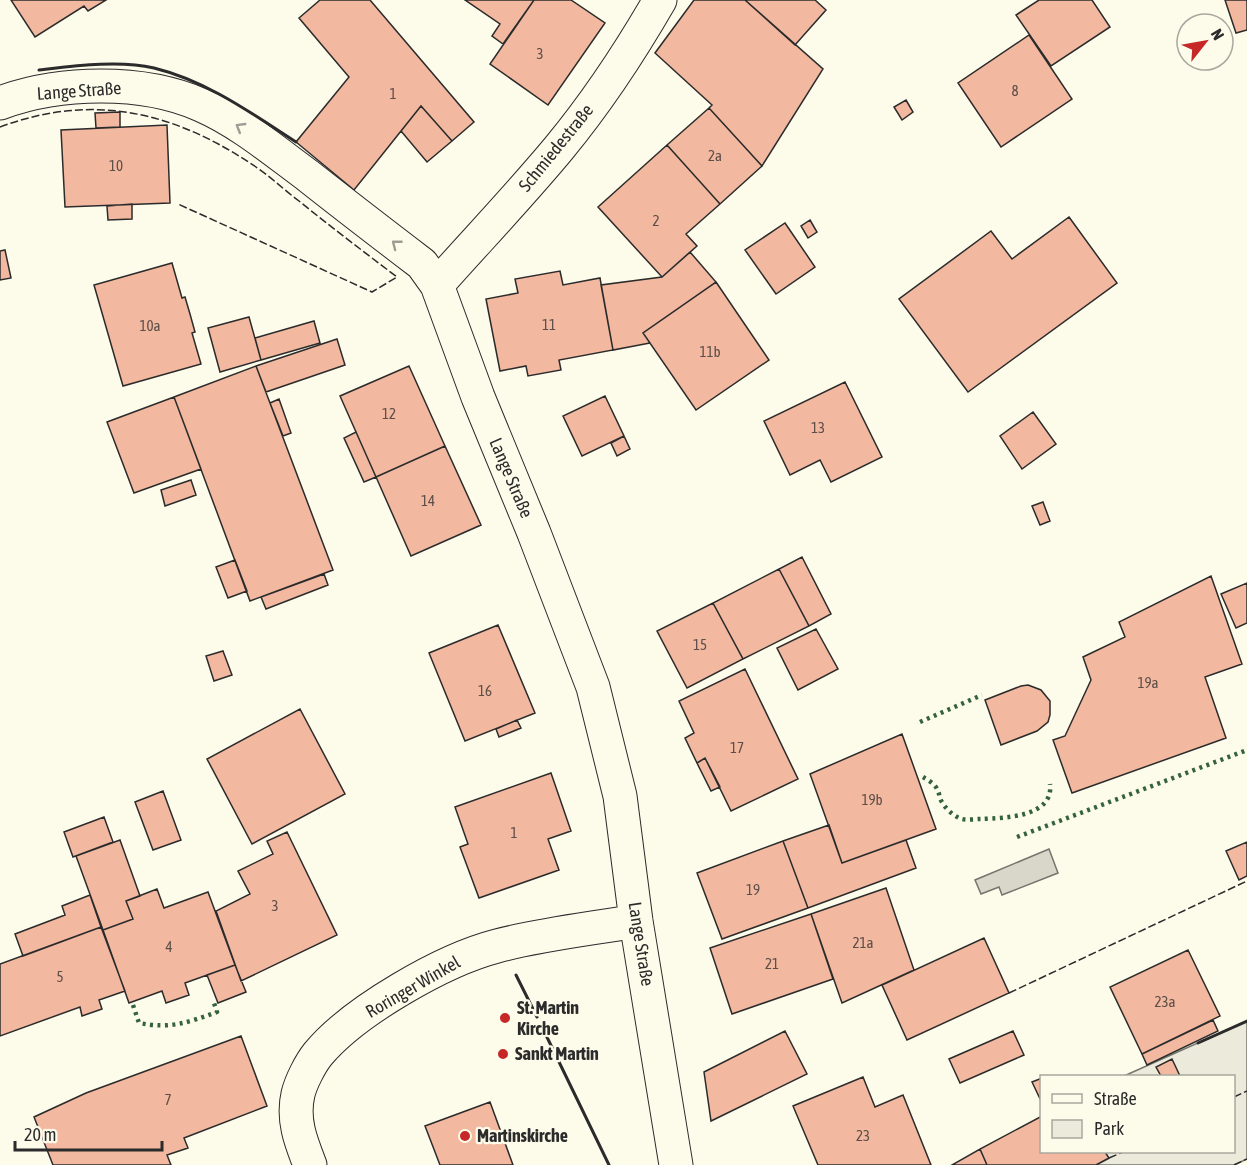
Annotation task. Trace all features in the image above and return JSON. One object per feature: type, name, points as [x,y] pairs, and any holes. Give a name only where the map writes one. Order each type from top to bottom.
[{"type":"street","name":"Schmiedestraße","points":[[436,285],[559,148],[598,96],[660,0]]},
{"type":"street","name":"Lange Straße","points":[[0,103],[49,91],[105,86],[149,90],[200,104],[254,135],[288,161],[422,264],[436,285],[593,687],[620,796],[636,921],[676,1165]]},
{"type":"street","name":"Roringer Winkel","points":[[310,1165],[299,1136],[296,1115],[298,1094],[316,1056],[340,1032],[392,995],[460,959],[495,946],[636,921]]},
{"type":"green space","points":[[1247,1021],[1247,1159],[1234,1165],[1096,1165],[1108,1159],[1105,1153],[1235,1153],[1235,1075],[1126,1075]]},
{"type":"shaded area","points":[[1049,849],[1058,873],[1002,895],[999,887],[981,894],[975,880]]},
{"type":"building","points":[[11,0],[106,0],[88,11],[84,6],[35,37]]},
{"type":"building","points":[[320,0],[370,0],[474,122],[452,141],[421,106],[354,190],[296,142],[349,77],[299,18]]},
{"type":"building","points":[[465,0],[534,0],[503,44],[492,36],[500,24]]},
{"type":"building","points":[[534,0],[571,0],[605,23],[548,105],[490,64]]},
{"type":"building","points":[[694,0],[745,0],[823,69],[762,166],[709,108],[712,105],[655,53]]},
{"type":"building","points":[[745,0],[815,0],[826,10],[795,45]]},
{"type":"building","points":[[1039,0],[1092,0],[1110,27],[1051,66],[1016,15]]},
{"type":"building","points":[[1225,0],[1247,0],[1247,30],[1236,33],[1235,12],[1229,12]]},
{"type":"building","points":[[1029,35],[1072,99],[1001,147],[958,83]]},
{"type":"building","points":[[906,100],[913,112],[902,120],[894,107]]},
{"type":"building","points":[[421,106],[452,141],[427,162],[401,131]]},
{"type":"building","points":[[709,108],[762,166],[720,204],[667,145]]},
{"type":"building","points":[[120,112],[120,127],[96,128],[95,113]]},
{"type":"building","points":[[167,125],[170,203],[65,207],[61,130]]},
{"type":"building","points":[[667,145],[720,204],[686,234],[697,246],[662,277],[598,207]]},
{"type":"building","points":[[132,204],[132,219],[108,220],[107,206]]},
{"type":"building","points":[[1069,217],[1117,283],[968,392],[899,299],[991,231],[1012,259]]},
{"type":"building","points":[[810,220],[817,232],[808,238],[801,226]]},
{"type":"building","points":[[785,223],[815,267],[776,294],[745,250]]},
{"type":"building","points":[[5,250],[11,278],[0,280],[0,251]]},
{"type":"building","points":[[690,252],[716,282],[643,333],[650,343],[613,350],[601,285],[662,277]]},
{"type":"building","points":[[172,263],[182,298],[185,297],[190,314],[195,332],[192,333],[201,364],[123,386],[94,285]]},
{"type":"building","points":[[560,271],[563,285],[600,278],[613,350],[559,360],[561,370],[528,376],[526,366],[500,371],[486,299],[518,293],[515,279]]},
{"type":"building","points":[[716,282],[769,360],[696,410],[643,333]]},
{"type":"building","points":[[249,317],[261,360],[220,372],[208,328]]},
{"type":"building","points":[[314,321],[320,343],[261,360],[255,338]]},
{"type":"building","points":[[337,339],[345,365],[266,392],[256,366]]},
{"type":"building","points":[[256,366],[333,570],[250,601],[174,397]]},
{"type":"building","points":[[409,366],[445,446],[376,477],[340,396]]},
{"type":"building","points":[[845,382],[882,457],[831,482],[820,460],[790,475],[764,421]]},
{"type":"building","points":[[605,396],[624,436],[582,456],[563,416]]},
{"type":"building","points":[[174,397],[201,469],[134,493],[107,422]]},
{"type":"building","points":[[279,399],[291,433],[283,436],[270,403]]},
{"type":"building","points":[[1033,412],[1056,444],[1022,469],[1000,436]]},
{"type":"building","points":[[356,432],[376,477],[364,482],[344,438]]},
{"type":"building","points":[[624,436],[630,449],[617,456],[611,443]]},
{"type":"building","points":[[445,446],[481,525],[411,556],[376,477]]},
{"type":"building","points":[[191,480],[196,495],[165,506],[161,490]]},
{"type":"building","points":[[1043,502],[1050,521],[1040,525],[1032,506]]},
{"type":"building","points":[[802,557],[831,614],[809,626],[779,569]]},
{"type":"building","points":[[235,560],[247,591],[228,598],[216,567]]},
{"type":"building","points":[[779,569],[809,626],[743,659],[713,603]]},
{"type":"building","points":[[324,574],[328,585],[266,609],[261,597]]},
{"type":"building","points":[[1211,576],[1242,664],[1205,677],[1226,738],[1072,793],[1053,740],[1065,736],[1091,680],[1083,657],[1125,637],[1119,622]]},
{"type":"building","points":[[1247,583],[1247,623],[1236,628],[1221,594]]},
{"type":"building","points":[[713,603],[743,659],[687,688],[657,631]]},
{"type":"building","points":[[498,625],[535,713],[465,741],[429,653]]},
{"type":"building","points":[[816,629],[838,669],[798,690],[777,648]]},
{"type":"building","points":[[223,651],[232,675],[214,681],[206,656]]},
{"type":"building","points":[[745,669],[798,779],[731,811],[705,758],[697,763],[685,738],[694,733],[679,701]]},
{"type":"building","points":[[1028,685],[1041,690],[1050,701],[1048,722],[1037,731],[1001,745],[985,700]]},
{"type":"building","points":[[300,709],[345,794],[252,844],[207,759]]},
{"type":"building","points":[[517,720],[521,728],[499,737],[496,729]]},
{"type":"building","points":[[902,734],[936,829],[842,863],[810,774]]},
{"type":"building","points":[[705,758],[720,787],[711,791],[697,763]]},
{"type":"building","points":[[551,773],[571,831],[548,839],[559,870],[479,898],[460,847],[468,844],[455,807]]},
{"type":"building","points":[[163,791],[181,840],[153,850],[135,802]]},
{"type":"building","points":[[104,817],[113,842],[73,857],[64,832]]},
{"type":"building","points":[[829,825],[842,863],[906,840],[916,868],[808,908],[783,841]]},
{"type":"building","points":[[287,832],[337,935],[241,981],[216,911],[250,894],[238,871],[273,854],[267,841]]},
{"type":"building","points":[[120,840],[140,896],[126,901],[133,919],[103,930],[76,856]]},
{"type":"building","points":[[783,841],[808,908],[722,939],[697,873]]},
{"type":"building","points":[[1247,842],[1247,876],[1239,880],[1226,851]]},
{"type":"building","points":[[886,888],[914,970],[842,1003],[811,914]]},
{"type":"building","points":[[157,889],[164,908],[208,892],[235,965],[185,983],[189,995],[166,1003],[162,991],[129,1003],[103,930],[133,919],[126,901]]},
{"type":"building","points":[[90,895],[101,927],[23,956],[15,934],[65,915],[62,906]]},
{"type":"building","points":[[811,914],[833,979],[732,1014],[710,948]]},
{"type":"building","points":[[101,927],[125,991],[99,1000],[102,1009],[82,1016],[80,1007],[0,1036],[0,964]]},
{"type":"building","points":[[984,938],[1009,993],[907,1040],[882,985]]},
{"type":"building","points":[[1188,950],[1220,1016],[1142,1054],[1110,987]]},
{"type":"building","points":[[235,965],[246,992],[218,1003],[207,975]]},
{"type":"building","points":[[1213,1020],[1218,1031],[1147,1065],[1142,1054]]},
{"type":"building","points":[[785,1031],[807,1074],[711,1121],[704,1072]]},
{"type":"building","points":[[1013,1031],[1024,1055],[960,1083],[949,1059]]},
{"type":"building","points":[[241,1036],[267,1106],[184,1138],[188,1148],[167,1155],[171,1165],[53,1165],[34,1117],[86,1093]]},
{"type":"building","points":[[1172,1059],[1180,1075],[1160,1075],[1156,1067]]},
{"type":"building","points":[[863,1077],[875,1107],[903,1095],[931,1165],[818,1165],[793,1106]]},
{"type":"building","points":[[1040,1079],[1040,1099],[1032,1082]]},
{"type":"building","name":"Martinskirche","points":[[490,1102],[513,1165],[440,1165],[425,1126]]},
{"type":"building","points":[[1040,1117],[1040,1153],[1106,1153],[1109,1158],[1096,1165],[987,1165],[980,1149]]},
{"type":"building","points":[[980,1149],[987,1165],[952,1165]]},
{"type":"hedge","points":[[920,722],[982,695]]},
{"type":"hedge","points":[[1017,837],[1247,750]]},
{"type":"hedge","points":[[923,777],[936,787],[941,801],[948,810],[959,818],[967,820],[1026,814],[1044,803],[1049,795],[1050,784]]},
{"type":"hedge","points":[[133,1005],[139,1023],[170,1025],[217,1012],[214,1003]]},
{"type":"fence","points":[[0,127],[35,116],[68,111],[101,110],[133,113],[164,121],[226,148],[256,167],[397,277],[372,292],[178,204]]},
{"type":"fence","points":[[1009,993],[1247,881]]},
{"type":"fence","points":[[1235,1097],[1247,1091]]},
{"type":"fence","points":[[1109,1158],[1121,1153]]},
{"type":"fence","points":[[1234,1165],[1247,1159]]},
{"type":"wall","points":[[39,70],[111,64],[154,68],[210,89],[296,142]]},
{"type":"wall","points":[[516,975],[537,1017]]},
{"type":"wall","points":[[1198,1043],[1247,1021]]},
{"type":"wall","points":[[544,1031],[609,1165]]},
{"type":"place","name":"St. Martin Kirche","points":[[505,1018]]},
{"type":"place","name":"Sankt Martin","points":[[503,1054]]},
{"type":"place","name":"Martinskirche","points":[[465,1136]]}]
